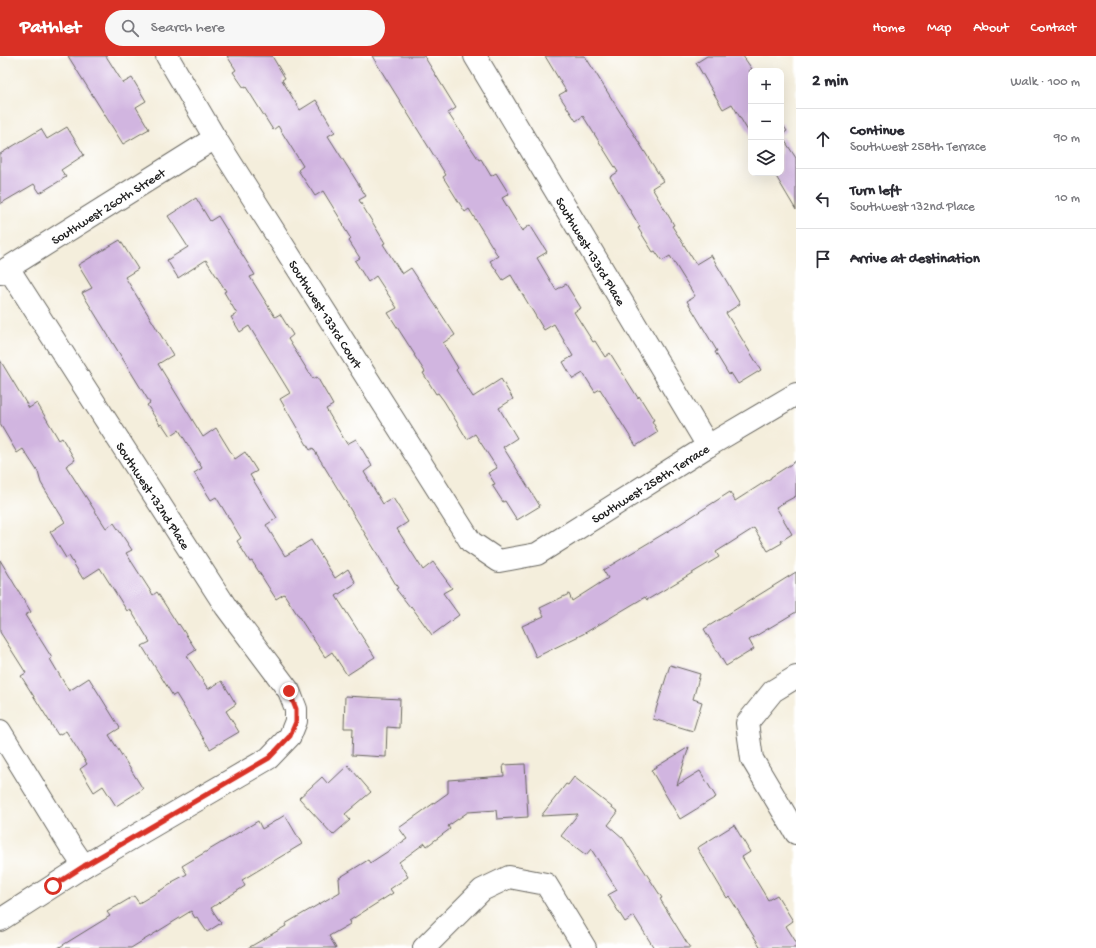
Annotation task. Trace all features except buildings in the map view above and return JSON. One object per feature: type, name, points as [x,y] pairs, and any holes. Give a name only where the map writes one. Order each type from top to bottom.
[{"type":"street","name":"Southwest 133rd Court","points":[[167,56],[215,138],[471,542],[499,561]]},
{"type":"street","name":"Southwest 133rd Place","points":[[475,56],[708,446]]},
{"type":"street","name":"Southwest 260th Street","points":[[4,271],[215,138]]},
{"type":"street","name":"Southwest 132nd Place","points":[[4,271],[226,607],[289,691],[296,709],[296,722],[290,736],[269,758],[84,866]]},
{"type":"street","name":"Southwest 258th Terrace","points":[[499,561],[537,554],[708,446],[796,394]]},
{"type":"street","points":[[796,677],[773,691],[747,723],[752,759],[796,833]]},
{"type":"street","points":[[0,731],[84,866],[0,920]]},
{"type":"street","points":[[424,948],[482,890],[509,877],[546,884],[585,948]]},
{"type":"route","points":[[53,886],[84,866],[269,758],[290,736],[296,722],[296,709],[289,691]]}]
